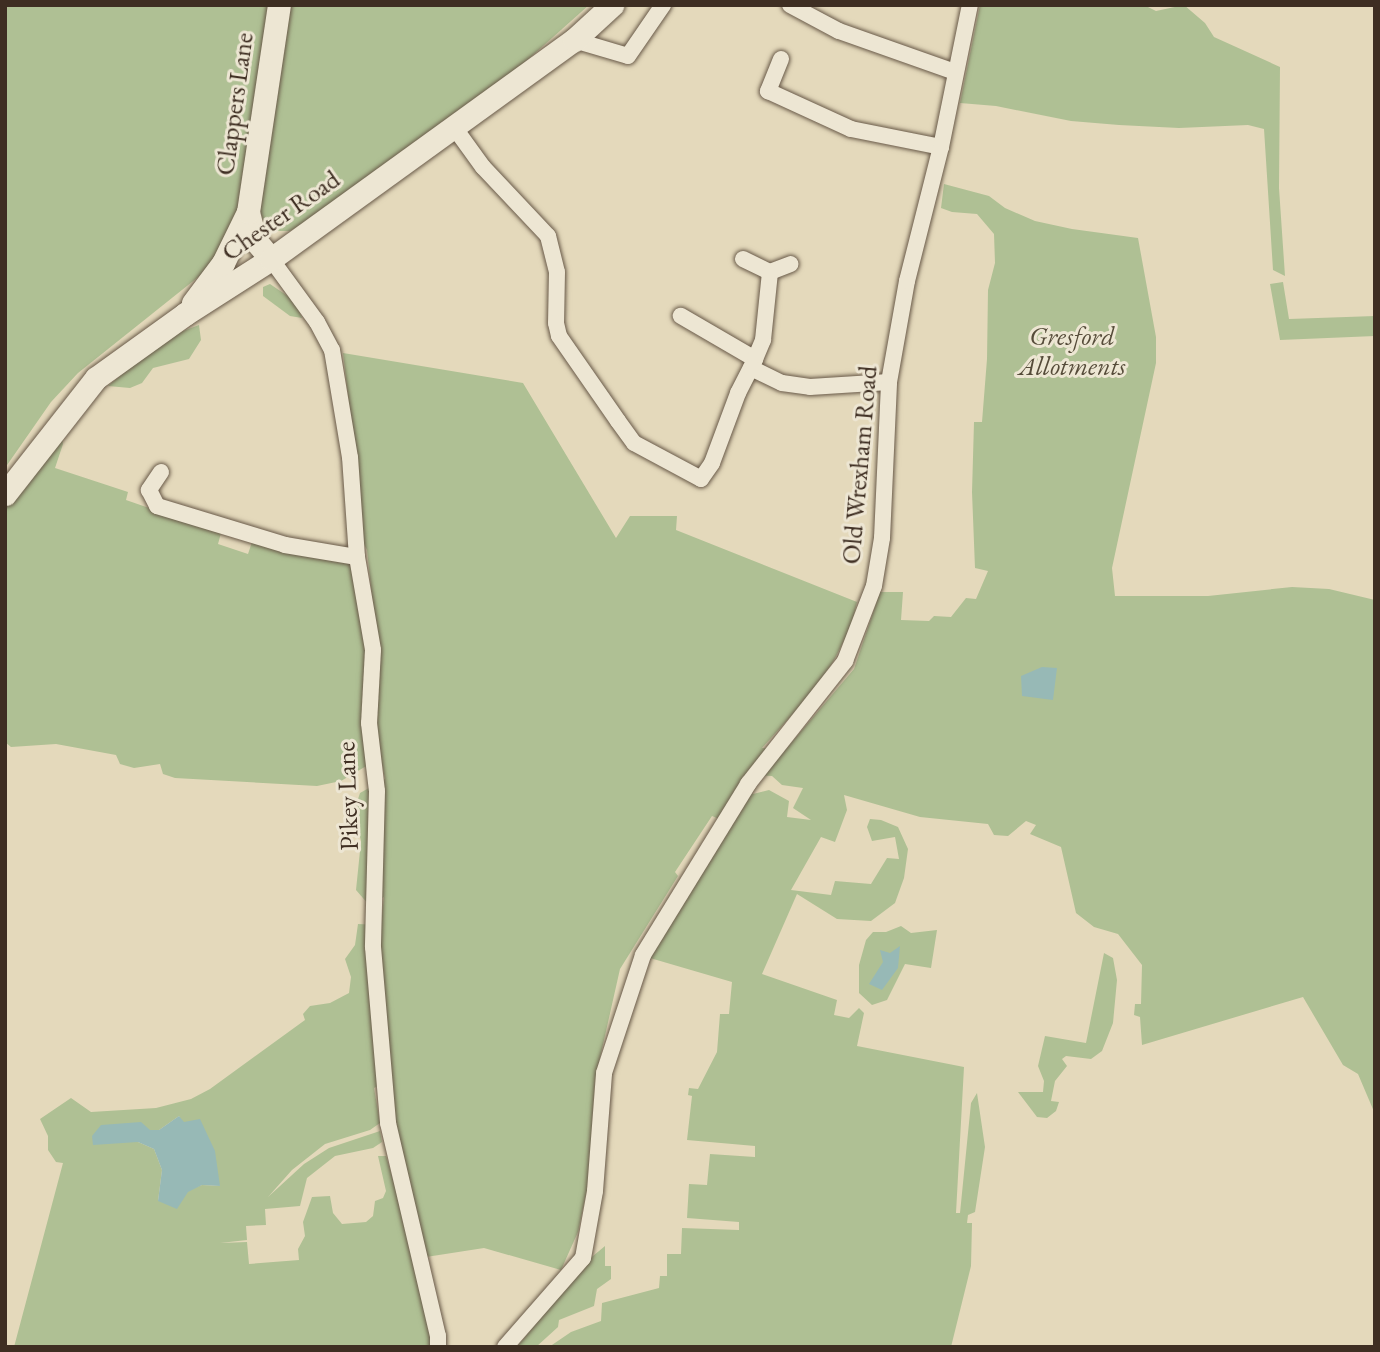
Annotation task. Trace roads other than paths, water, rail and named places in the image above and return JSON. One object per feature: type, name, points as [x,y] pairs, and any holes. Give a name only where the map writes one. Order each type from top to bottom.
[{"type":"main road","name":"Clappers Lane","points":[[185,314],[223,263],[248,212],[278,5]]},
{"type":"main road","name":"Chester Road","points":[[5,494],[96,378],[185,314],[271,260],[574,40],[612,5]]},
{"type":"main road","name":"Clappers Lane","points":[[248,212],[255,240],[271,260]]},
{"type":"street","points":[[574,40],[628,56],[663,5]]},
{"type":"street","points":[[790,5],[839,31],[955,72]]},
{"type":"street","name":"Old Wrexham Road","points":[[505,1347],[583,1258],[595,1191],[604,1073],[643,955],[748,784],[845,661],[874,586],[882,538],[889,382],[907,281],[941,147],[970,5]]},
{"type":"street","points":[[781,59],[768,91],[850,129],[941,147]]},
{"type":"street","points":[[454,127],[484,167],[548,236],[557,272],[556,323],[559,336],[618,421],[634,443],[701,479],[712,463],[763,340],[770,272]]},
{"type":"street","points":[[743,259],[770,272],[791,264]]},
{"type":"street","name":"Pikey Lane","points":[[271,260],[317,322],[332,350],[350,457],[357,557],[373,650],[369,723],[377,791],[373,947],[388,1123],[438,1336],[438,1347]]},
{"type":"street","points":[[681,316],[782,383],[810,387],[889,382]]},
{"type":"street","points":[[161,472],[149,490],[157,506],[285,545],[357,557]]},
{"type":"water","points":[[1042,667],[1057,668],[1053,700],[1022,696],[1021,676]]},
{"type":"water","points":[[900,946],[898,968],[882,990],[869,984],[883,962],[880,950],[890,953]]},
{"type":"water","points":[[179,1116],[184,1122],[200,1119],[215,1151],[220,1186],[202,1185],[188,1192],[177,1209],[158,1201],[162,1170],[154,1149],[138,1142],[93,1145],[92,1136],[101,1125],[141,1122],[150,1130],[159,1130]]},
{"type":"park label","name":"Gresford Allotments","points":[[1072,352]]}]
